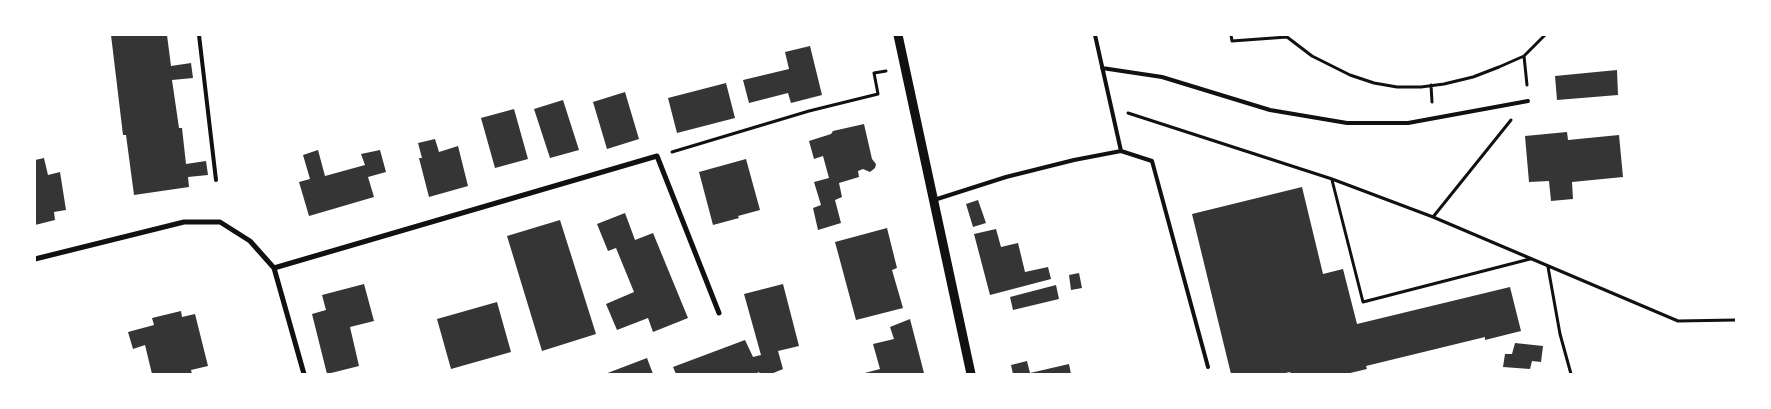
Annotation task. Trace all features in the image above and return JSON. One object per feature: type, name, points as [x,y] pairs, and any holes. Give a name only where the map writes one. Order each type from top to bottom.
[{"type":"street","points":[[898,35],[970,374]]},
{"type":"street","points":[[274,268],[657,156],[719,313]]},
{"type":"street","points":[[35,259],[184,222],[220,222],[250,241],[274,268],[304,374]]},
{"type":"lane","points":[[199,35],[216,180]]},
{"type":"lane","points":[[1095,35],[1121,151]]},
{"type":"lane","points":[[1102,68],[1162,77],[1270,110],[1347,123],[1408,123],[1528,101]]},
{"type":"lane","points":[[932,201],[1006,177],[1074,160],[1121,151],[1152,161],[1208,367]]},
{"type":"path","points":[[1231,35],[1232,41],[1287,37],[1312,56],[1350,75],[1374,83],[1398,87],[1444,84],[1472,77],[1524,56],[1545,35]]},
{"type":"path","points":[[1433,217],[1528,101],[1524,56]]},
{"type":"path","points":[[657,156],[809,111],[878,94],[874,73],[904,68]]},
{"type":"path","points":[[1112,107],[1332,179],[1433,217],[1678,321],[1736,320]]},
{"type":"path","points":[[1332,179],[1363,302],[1532,259]]},
{"type":"path","points":[[1548,266],[1560,334],[1571,374]]},
{"type":"building","points":[[111,35],[167,35],[171,66],[191,63],[193,78],[172,80],[179,128],[182,128],[186,164],[206,161],[208,175],[188,177],[189,187],[134,195],[126,135],[123,135]]},
{"type":"building","points":[[810,46],[822,95],[791,103],[788,93],[749,103],[743,80],[789,69],[785,52]]},
{"type":"building","points":[[1617,70],[1618,95],[1557,100],[1555,76]]},
{"type":"building","points":[[726,83],[735,118],[677,133],[668,98]]},
{"type":"building","points":[[625,92],[639,139],[607,149],[593,102]]},
{"type":"building","points":[[563,100],[579,150],[550,158],[534,109]]},
{"type":"building","points":[[514,109],[528,159],[495,168],[481,118]]},
{"type":"building","points":[[864,124],[872,159],[876,164],[875,168],[870,172],[863,169],[858,171],[859,177],[839,183],[842,197],[835,200],[841,223],[818,230],[813,208],[821,205],[814,182],[829,178],[823,156],[814,159],[809,141],[831,134],[833,131]]},
{"type":"building","points":[[1567,132],[1568,140],[1619,135],[1623,177],[1572,182],[1573,199],[1551,201],[1549,181],[1529,182],[1525,136]]},
{"type":"building","points":[[435,139],[439,152],[458,146],[468,186],[429,197],[419,158],[422,158],[418,143]]},
{"type":"building","points":[[318,150],[325,176],[365,165],[361,154],[380,150],[386,172],[368,177],[374,197],[309,216],[299,182],[310,179],[303,155]]},
{"type":"building","points":[[44,158],[48,175],[60,172],[66,210],[54,212],[55,220],[35,225],[35,160]]},
{"type":"building","points":[[746,159],[760,210],[713,225],[699,172]]},
{"type":"building","points":[[1302,187],[1323,274],[1343,269],[1357,324],[1510,287],[1521,331],[1485,340],[1485,337],[1366,366],[1367,369],[1346,374],[1291,374],[1290,372],[1281,374],[1231,374],[1192,214]]},
{"type":"building","points":[[978,200],[986,223],[973,227],[966,204]]},
{"type":"building","points":[[625,213],[635,240],[653,233],[688,318],[653,332],[648,318],[617,330],[606,304],[634,292],[616,248],[608,251],[597,224]]},
{"type":"building","points":[[560,220],[596,334],[542,351],[507,236]]},
{"type":"building","points":[[887,228],[897,268],[892,270],[903,308],[856,320],[835,242]]},
{"type":"building","points":[[996,229],[1001,247],[1018,243],[1025,272],[1048,267],[1051,279],[990,295],[974,234]]},
{"type":"building","points":[[1079,273],[1082,288],[1071,290],[1069,275]]},
{"type":"building","points":[[364,284],[374,321],[350,327],[359,366],[327,374],[312,314],[326,310],[322,295]]},
{"type":"building","points":[[783,284],[799,346],[778,351],[783,369],[771,374],[760,374],[759,372],[755,374],[676,374],[673,367],[745,340],[753,357],[761,355],[744,294]]},
{"type":"building","points":[[1056,285],[1059,299],[1013,310],[1010,297]]},
{"type":"building","points":[[497,302],[511,352],[451,369],[437,319]]},
{"type":"building","points":[[181,311],[182,317],[195,314],[208,366],[191,370],[192,374],[152,374],[145,345],[133,349],[128,332],[154,325],[152,318]]},
{"type":"building","points":[[910,319],[924,373],[861,374],[880,369],[873,344],[894,339],[890,327]]},
{"type":"building","points":[[1515,343],[1543,346],[1541,362],[1532,361],[1530,369],[1503,367],[1505,354],[1512,354]]},
{"type":"building","points":[[647,358],[653,374],[605,374]]},
{"type":"building","points":[[1027,361],[1030,373],[1069,364],[1071,374],[1013,374],[1011,365]]}]
